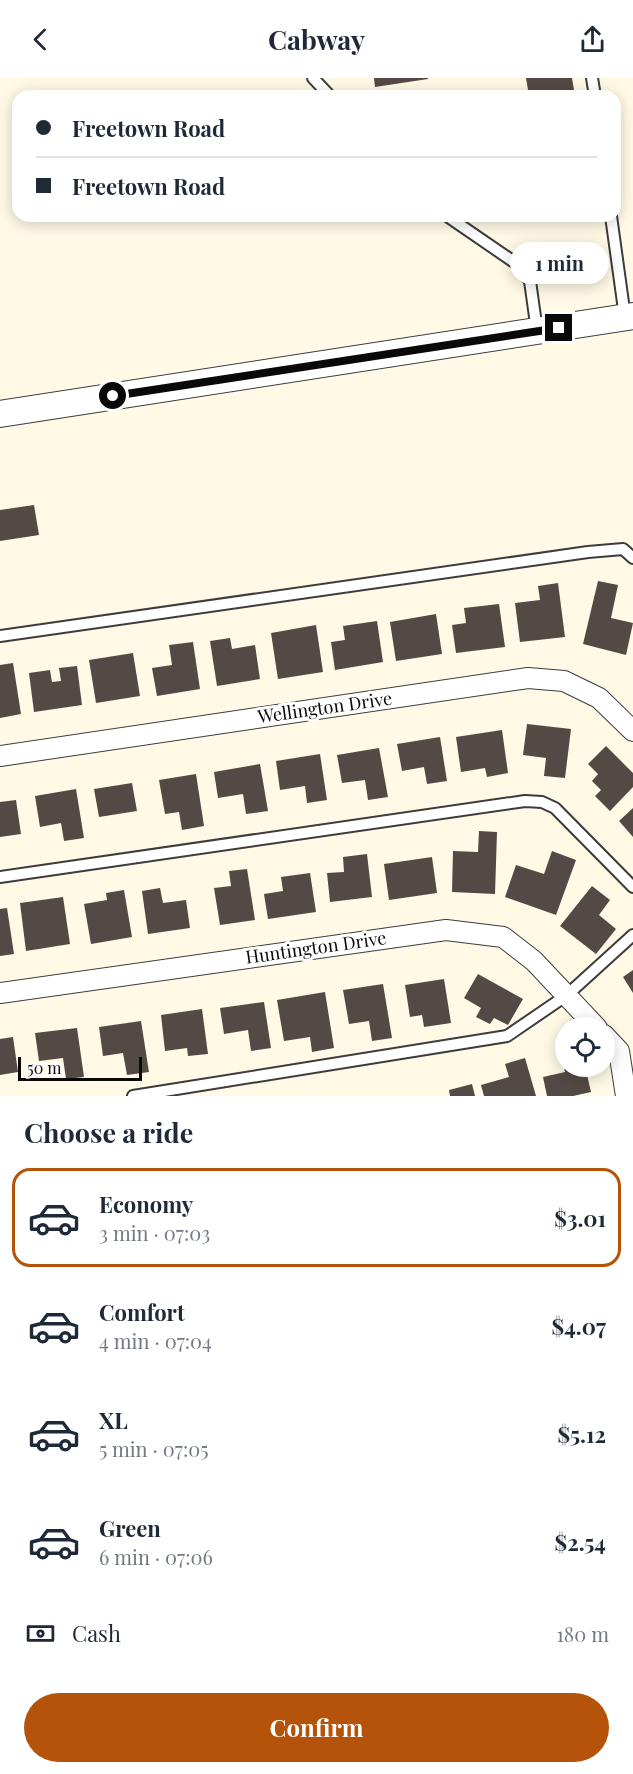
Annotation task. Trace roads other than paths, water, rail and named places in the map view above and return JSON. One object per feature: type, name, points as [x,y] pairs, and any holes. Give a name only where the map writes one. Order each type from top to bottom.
[{"type":"street","points":[[0,414],[629,317]]},
{"type":"street","name":"Wellington Drive","points":[[0,756],[528,678],[564,681],[599,698],[633,731]]},
{"type":"street","name":"Huntington Drive","points":[[0,993],[446,930],[503,937],[534,960],[587,1017]]},
{"type":"street","points":[[615,1047],[619,1051],[626,1096]]},
{"type":"lane","points":[[313,78],[324,90]]},
{"type":"lane","points":[[456,222],[516,264],[530,281],[537,331]]},
{"type":"lane","points":[[612,222],[629,317]]},
{"type":"lane","points":[[0,636],[588,552],[623,549],[633,558]]},
{"type":"lane","points":[[0,877],[525,801],[542,802],[555,808],[633,887]]},
{"type":"lane","points":[[133,1096],[507,1036],[567,995],[633,935]]}]
